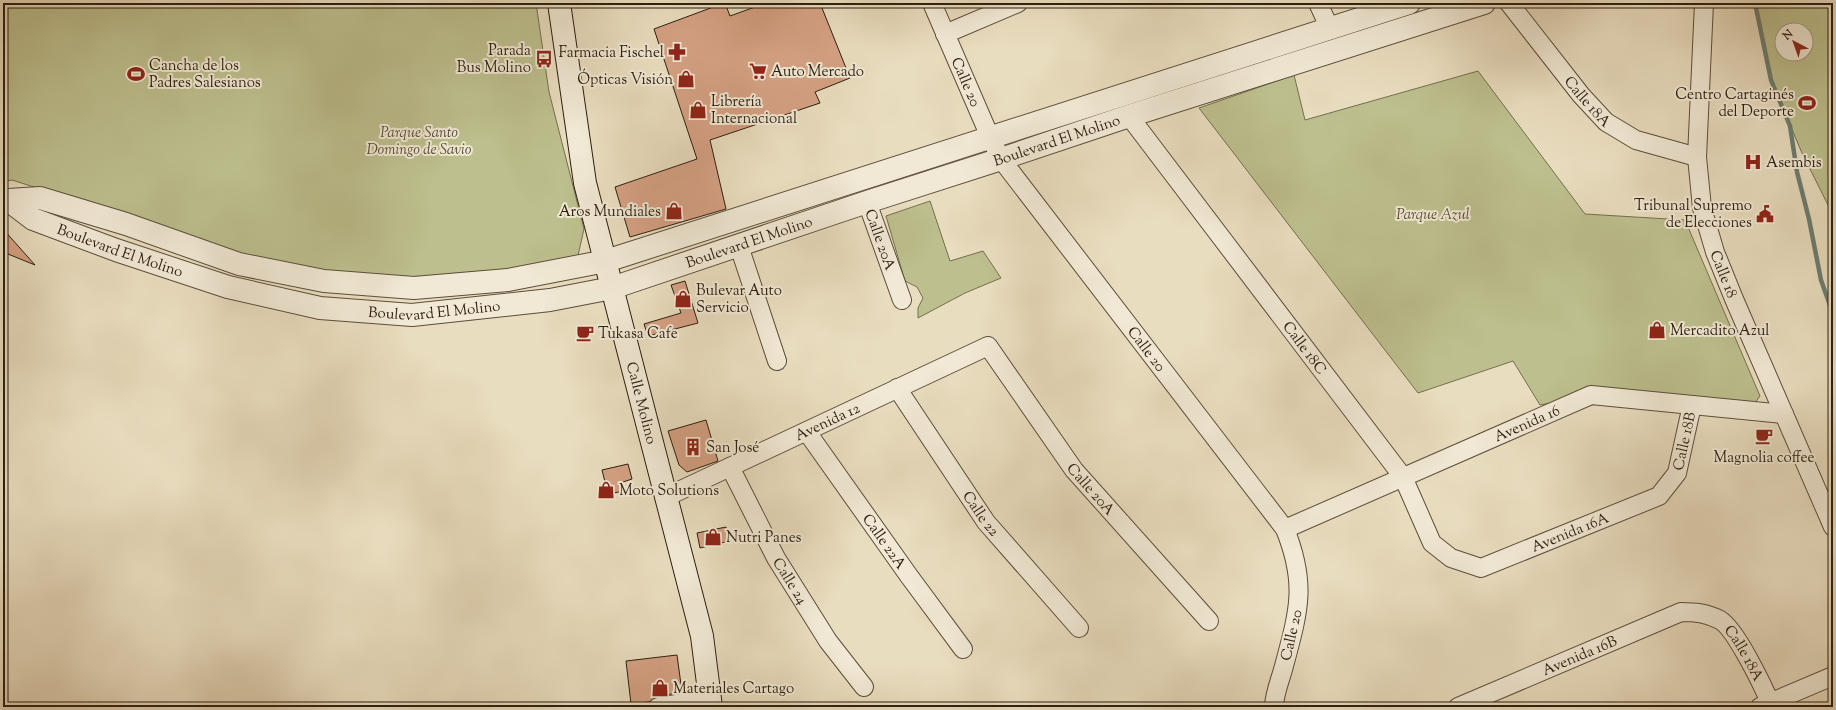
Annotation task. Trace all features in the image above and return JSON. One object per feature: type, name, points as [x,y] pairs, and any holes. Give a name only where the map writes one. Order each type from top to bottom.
[{"type":"street","name":"Calle Molino","points":[[559,3],[585,183],[702,636],[711,702]]},
{"type":"street","name":"Calle 20","points":[[932,3],[1001,159],[1286,529],[1295,553],[1299,577],[1299,601],[1294,629],[1274,707]]},
{"type":"street","points":[[945,34],[1018,3]]},
{"type":"street","points":[[1318,3],[1330,29]]},
{"type":"street","name":"Boulevard El Molino","points":[[5,199],[40,198],[126,224],[239,264],[324,281],[414,288],[508,280],[606,261],[1410,3]]},
{"type":"street","name":"Boulevard El Molino","points":[[5,199],[33,219],[137,258],[228,287],[320,308],[412,316],[550,300],[612,288],[1129,116],[1484,3]]},
{"type":"street","name":"Calle 18A","points":[[1509,3],[1581,94],[1606,122],[1636,140],[1698,157]]},
{"type":"street","name":"Calle 18","points":[[1704,3],[1698,157],[1702,208],[1715,252],[1833,526]]},
{"type":"street","name":"Calle 18C","points":[[1129,116],[1403,477],[1432,543],[1451,558],[1481,568]]},
{"type":"street","name":"Calle 20A","points":[[867,202],[902,300]]},
{"type":"street","points":[[116,250],[126,224]]},
{"type":"street","points":[[137,258],[148,232]]},
{"type":"street","points":[[739,246],[777,361]]},
{"type":"street","points":[[544,274],[550,300]]},
{"type":"street","name":"Calle 20A","points":[[988,346],[1074,470],[1209,621]]},
{"type":"street","name":"Avenida 12","points":[[666,497],[988,346]]},
{"type":"street","name":"Calle 22","points":[[896,388],[986,522],[1078,628]]},
{"type":"street","name":"Avenida 16","points":[[1286,529],[1591,395],[1784,414]]},
{"type":"street","name":"Calle 18B","points":[[1659,496],[1676,473],[1692,405]]},
{"type":"street","name":"Calle 22A","points":[[807,432],[963,650]]},
{"type":"street","name":"Calle 24","points":[[730,467],[776,558],[828,641],[864,687]]},
{"type":"street","name":"Avenida 16A","points":[[1481,568],[1659,496]]},
{"type":"street","name":"Avenida 16B","points":[[1458,707],[1681,612],[1702,612]]},
{"type":"street","name":"Calle 18A","points":[[1702,612],[1721,620],[1734,635],[1767,706]]},
{"type":"street","points":[[1767,706],[1833,676]]},
{"type":"street","points":[[658,707],[711,702]]},
{"type":"green space","name":"Parque Santo Domingo de Savio","points":[[3,3],[536,3],[549,92],[584,229],[577,260],[529,270],[428,278],[321,273],[212,246],[12,180],[3,182]]},
{"type":"green space","name":"Centro Cartaginés del Deporte","points":[[1755,3],[1833,3],[1833,215],[1802,153],[1771,80]]},
{"type":"green space","name":"Parque Azul","points":[[1478,71],[1585,214],[1685,220],[1760,396],[1753,406],[1591,395],[1540,405],[1513,361],[1418,393],[1199,108],[1294,75],[1305,120]]},
{"type":"green space","points":[[930,201],[950,261],[983,251],[1001,278],[965,293],[918,318],[918,308],[923,298],[917,287],[905,281],[886,216]]},
{"type":"building","name":"Auto Mercado","points":[[724,3],[730,16],[766,3],[820,3],[850,78],[815,92],[820,103],[710,140],[726,209],[630,237],[615,187],[697,159],[654,29]]},
{"type":"building","points":[[3,229],[35,265],[3,252]]},
{"type":"building","name":"Bulevar Auto Servicio","points":[[685,281],[698,323],[648,336],[644,324],[681,313],[671,285]]},
{"type":"building","name":"San José","points":[[706,420],[718,461],[687,472],[679,465],[668,431]]},
{"type":"building","points":[[628,464],[632,479],[623,482],[624,491],[608,494],[602,470]]},
{"type":"building","name":"Nutri Panes","points":[[726,527],[729,541],[700,548],[697,533]]},
{"type":"building","points":[[677,655],[682,692],[656,697],[649,702],[631,704],[626,661]]},
{"type":"waterway","points":[[1755,3],[1771,80],[1790,126],[1797,172],[1809,219],[1821,280],[1833,314]]},
{"type":"place","name":"Farmacia Fischel","points":[[677,52]]},
{"type":"place","name":"Parada Bus Molino","points":[[544,59]]},
{"type":"place","name":"Auto Mercado","points":[[758,71]]},
{"type":"place","name":"Cancha de los Padres Salesianos","points":[[136,74]]},
{"type":"place","name":"Ópticas Visión","points":[[686,79]]},
{"type":"place","name":"Centro Cartaginés del Deporte","points":[[1807,103]]},
{"type":"place","name":"Librería Internacional","points":[[698,110]]},
{"type":"place","name":"Asembis","points":[[1753,162]]},
{"type":"place","name":"Aros Mundiales","points":[[674,211]]},
{"type":"place","name":"Tribunal Supremo de Elecciones","points":[[1765,214]]},
{"type":"place","name":"Bulevar Auto Servicio","points":[[683,299]]},
{"type":"place","name":"Mercadito Azul","points":[[1657,330]]},
{"type":"place","name":"Tukasa Cafe","points":[[585,333]]},
{"type":"place","name":"Magnolia coffee","points":[[1764,436]]},
{"type":"place","name":"San José","points":[[693,447]]},
{"type":"place","name":"Moto Solutions","points":[[606,490]]},
{"type":"place","name":"Nutri Panes","points":[[713,537]]},
{"type":"place","name":"Materiales Cartago","points":[[660,688]]}]
